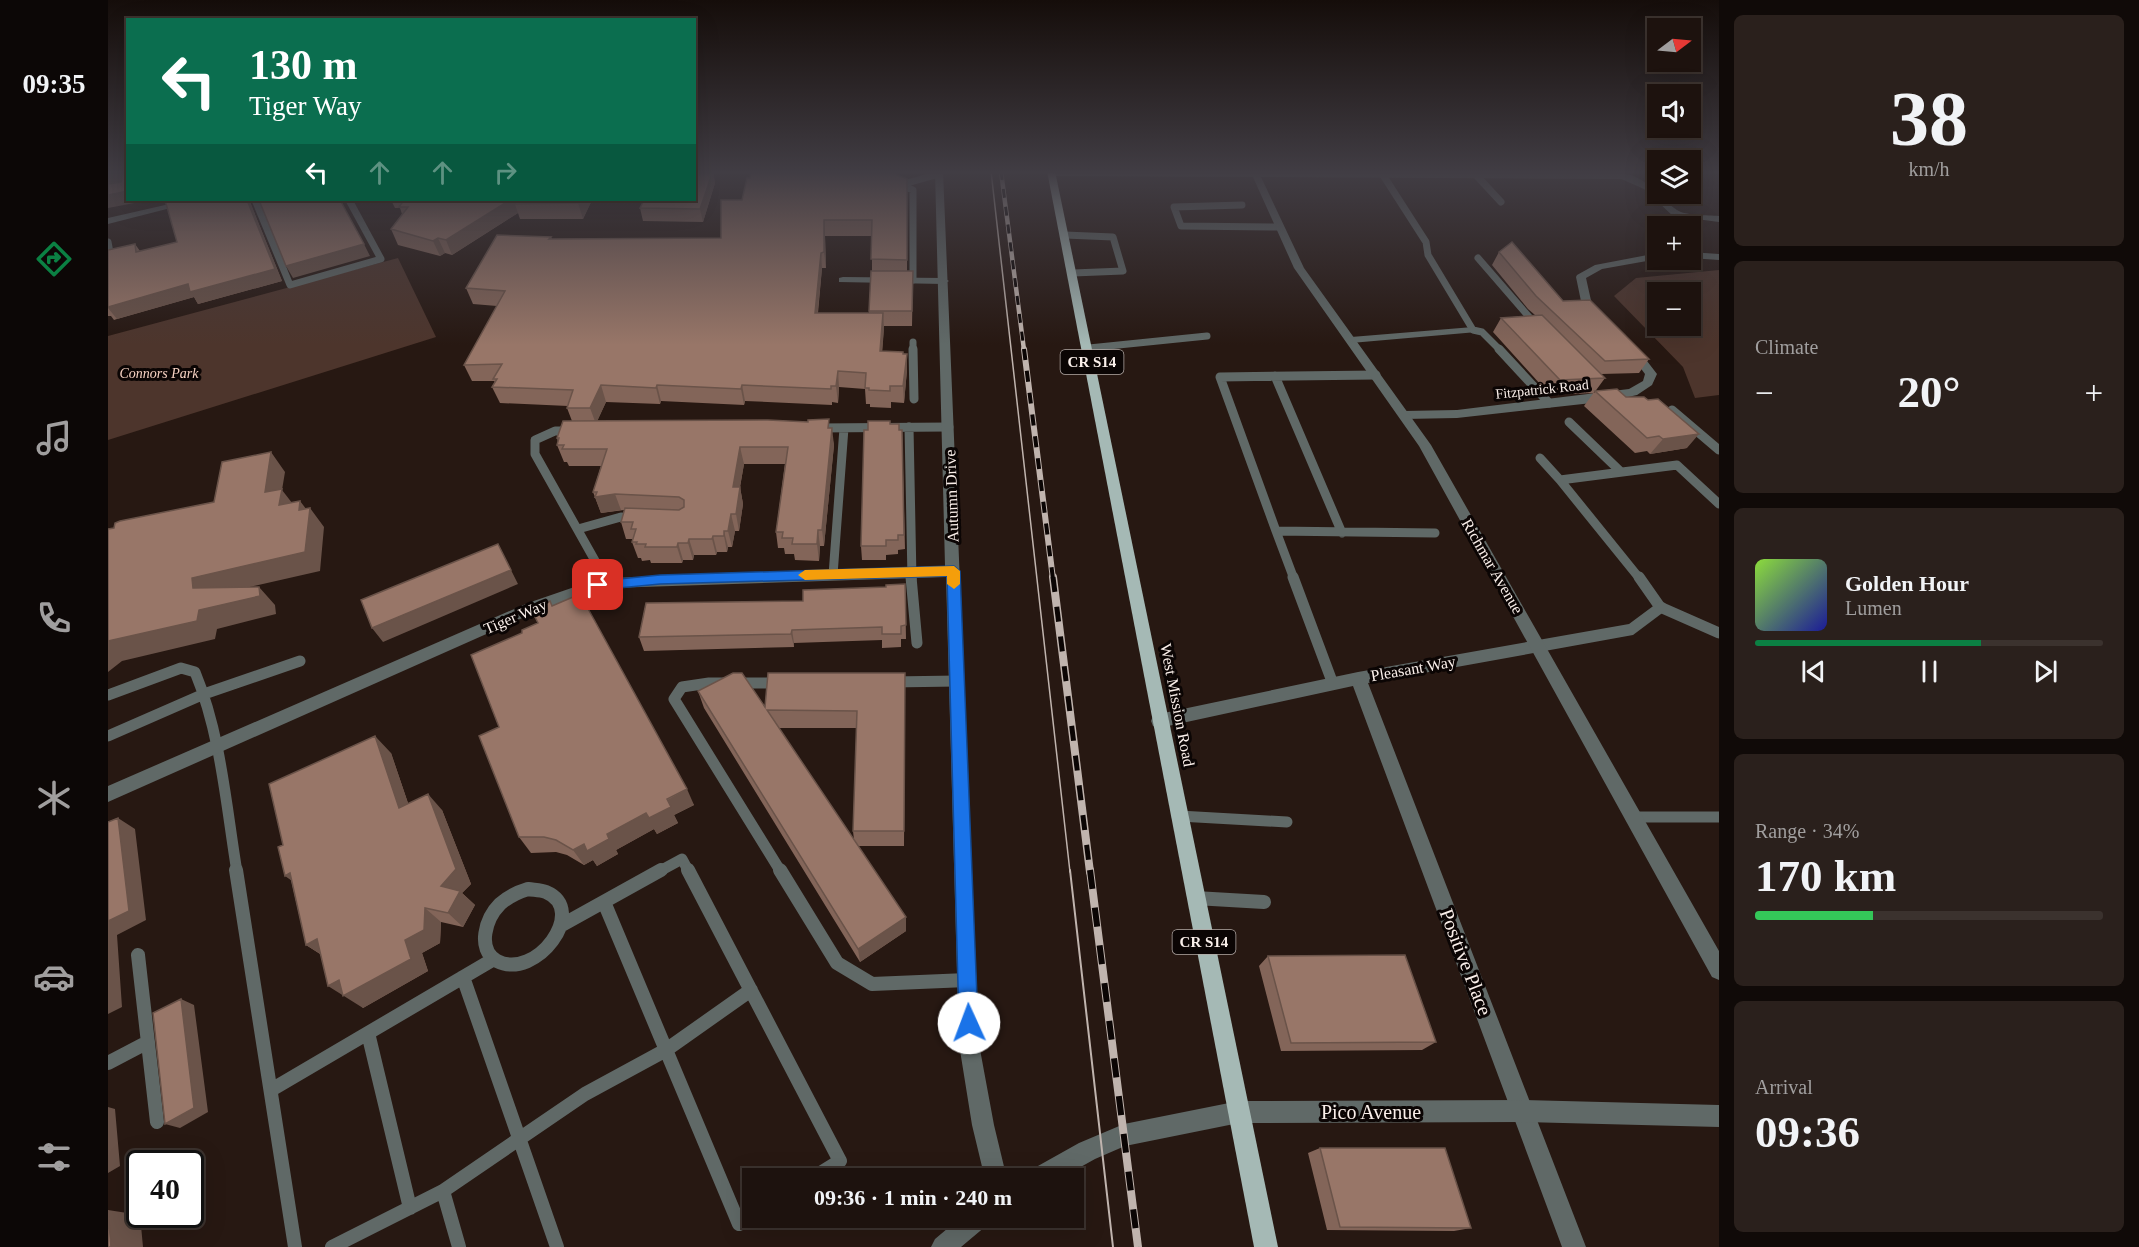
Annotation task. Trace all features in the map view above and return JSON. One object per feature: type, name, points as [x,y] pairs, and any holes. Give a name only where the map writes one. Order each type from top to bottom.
[{"type":"main road","name":"West Mission Road","points":[[1064,229],[1089,348],[1159,721],[1266,1247]]},
{"type":"street","name":"Autumn Drive","points":[[942,229],[969,1044],[983,1125],[993,1168]]},
{"type":"street","name":"Richmar Avenue","points":[[1281,229],[1299,268],[1425,445],[1719,970]]},
{"type":"street","points":[[1701,256],[1719,257]]},
{"type":"street","points":[[1605,322],[1587,306],[1581,278],[1599,267],[1647,258]]},
{"type":"street","points":[[843,280],[944,280]]},
{"type":"street","points":[[1352,340],[1473,330]]},
{"type":"street","name":"Fitzpatrick Road","points":[[1404,415],[1457,414],[1549,403],[1604,393],[1633,392],[1648,383],[1651,374],[1622,339]]},
{"type":"street","name":"Tiger Way","points":[[108,794],[533,607],[586,588],[611,583],[954,571]]},
{"type":"street","name":"Pleasant Way","points":[[1159,721],[1358,678],[1633,629],[1660,607]]},
{"type":"street","name":"Positive Place","points":[[1358,678],[1574,1247]]},
{"type":"street","name":"Pico Avenue","points":[[1057,1168],[1087,1151],[1124,1135],[1239,1112],[1523,1111],[1719,1116]]},
{"type":"street","points":[[943,1247],[966,1228]]},
{"type":"lane","points":[[267,229],[290,285],[381,259],[365,229]]},
{"type":"lane","points":[[913,229],[913,280]]},
{"type":"lane","points":[[1418,229],[1426,242],[1428,255],[1473,330],[1482,332],[1489,338],[1549,403]]},
{"type":"lane","points":[[1065,235],[1113,237],[1123,271],[1073,273]]},
{"type":"lane","points":[[108,242],[111,258],[121,255]]},
{"type":"lane","points":[[1478,258],[1544,333]]},
{"type":"lane","points":[[1089,348],[1207,336]]},
{"type":"lane","points":[[913,342],[914,399]]},
{"type":"lane","points":[[1333,684],[1220,376],[1376,375]]},
{"type":"lane","points":[[1275,376],[1342,533]]},
{"type":"lane","points":[[1672,410],[1719,450]]},
{"type":"lane","points":[[1569,422],[1621,472]]},
{"type":"lane","points":[[909,427],[911,572],[917,643]]},
{"type":"lane","points":[[810,428],[949,427]]},
{"type":"lane","points":[[833,574],[844,428]]},
{"type":"lane","points":[[578,431],[555,431],[535,440],[535,454],[598,566],[611,583]]},
{"type":"lane","points":[[1540,458],[1634,570],[1660,607],[1719,633]]},
{"type":"lane","points":[[1560,480],[1677,465],[1719,504]]},
{"type":"lane","points":[[578,529],[621,517],[642,518]]},
{"type":"lane","points":[[1276,531],[1435,533]]},
{"type":"lane","points":[[108,736],[204,694],[300,661]]},
{"type":"lane","points":[[108,695],[181,668],[195,672],[204,694],[217,746],[295,1247]]},
{"type":"lane","points":[[874,682],[957,681]]},
{"type":"lane","points":[[792,682],[709,683],[682,687],[674,699],[837,963],[872,984],[967,980]]},
{"type":"lane","points":[[1179,816],[1287,822]]},
{"type":"lane","points":[[1634,817],[1719,817]]},
{"type":"lane","points":[[562,925],[682,859],[840,1161],[829,1168]]},
{"type":"lane","points":[[528,889],[551,894],[559,902],[563,912],[562,925],[556,939],[546,951],[533,960],[519,964],[505,964],[494,959],[486,949],[484,937],[486,923],[494,910],[516,893],[528,889]]},
{"type":"lane","points":[[1195,898],[1264,902]]},
{"type":"lane","points":[[604,902],[739,1224],[742,1222]]},
{"type":"lane","points":[[138,955],[158,1122]]},
{"type":"lane","points":[[270,1090],[494,959]]},
{"type":"lane","points":[[463,977],[557,1247]]},
{"type":"lane","points":[[332,1247],[443,1191],[585,1094],[666,1050],[751,990]]},
{"type":"lane","points":[[369,1033],[410,1208]]},
{"type":"lane","points":[[108,1063],[148,1042]]},
{"type":"lane","points":[[443,1191],[459,1247]]},
{"type":"green space","name":"Connors Park","points":[[398,258],[436,337],[108,440],[108,336]]},
{"type":"green space","points":[[1719,270],[1719,395],[1695,398],[1683,367],[1653,336],[1701,336],[1701,282],[1647,282],[1647,330],[1614,296],[1636,278]]},
{"type":"building","points":[[173,229],[259,229],[275,269],[190,292],[188,284],[108,307],[108,250],[135,244],[136,252],[177,242]]},
{"type":"building","points":[[271,229],[356,229],[364,244],[286,266]]},
{"type":"building","points":[[392,229],[463,229],[446,240],[438,238],[433,241]]},
{"type":"building","points":[[721,229],[824,229],[824,252],[821,253],[815,313],[883,313],[880,351],[907,354],[903,386],[890,386],[890,391],[869,390],[865,388],[866,373],[838,371],[836,386],[831,386],[831,389],[742,385],[741,389],[601,385],[590,408],[567,408],[573,390],[492,387],[497,379],[493,379],[502,364],[464,365],[505,291],[466,288],[497,235],[551,237],[549,239],[721,238]]},
{"type":"building","points":[[872,229],[907,229],[907,260],[871,259]]},
{"type":"building","points":[[1512,242],[1563,301],[1590,300],[1649,359],[1605,361],[1536,296],[1499,252]]},
{"type":"building","points":[[871,271],[913,271],[912,311],[869,311]]},
{"type":"building","points":[[1542,315],[1605,378],[1560,380],[1501,318]]},
{"type":"building","points":[[1617,389],[1626,397],[1658,399],[1699,434],[1663,439],[1659,436],[1647,438],[1595,391]]},
{"type":"building","points":[[829,419],[828,428],[832,428],[822,530],[818,530],[817,544],[792,544],[793,538],[782,538],[783,532],[776,532],[788,447],[740,447],[733,487],[740,487],[736,514],[731,514],[728,531],[724,531],[724,536],[713,536],[712,539],[689,539],[688,543],[678,543],[677,547],[645,547],[646,544],[632,542],[636,529],[631,529],[633,522],[621,522],[625,508],[679,510],[684,507],[684,500],[679,497],[615,494],[595,497],[597,492],[593,492],[607,449],[562,449],[564,445],[557,445],[563,421],[768,420],[808,422],[808,420]]},
{"type":"building","points":[[868,421],[890,421],[890,424],[899,424],[899,430],[902,430],[904,535],[898,535],[898,540],[886,540],[886,546],[861,546],[864,430],[868,430]]},
{"type":"building","points":[[271,452],[265,492],[282,489],[279,505],[300,501],[299,510],[310,508],[305,552],[192,578],[193,588],[259,587],[260,596],[199,610],[197,621],[108,641],[108,529],[114,528],[115,523],[120,521],[214,502],[222,462]]},
{"type":"building","points":[[498,544],[511,570],[372,628],[361,600]]},
{"type":"building","points":[[905,584],[906,625],[901,626],[901,634],[882,634],[882,627],[792,630],[791,634],[639,637],[646,603],[803,601],[803,590],[886,587],[886,585]]},
{"type":"building","points":[[580,594],[687,789],[667,799],[671,807],[649,818],[646,813],[607,834],[609,839],[587,851],[584,844],[573,850],[556,840],[544,837],[519,837],[479,736],[499,727],[471,655],[522,633],[522,630],[538,623],[531,609],[550,601],[552,606]]},
{"type":"building","points":[[733,673],[742,673],[765,707],[768,673],[905,673],[904,831],[853,831],[857,711],[767,710],[906,917],[858,949],[698,691]]},
{"type":"building","points":[[375,736],[399,808],[428,794],[456,869],[441,886],[460,891],[448,913],[425,908],[424,930],[405,940],[411,959],[343,996],[339,980],[328,986],[317,939],[306,945],[290,873],[285,876],[278,847],[283,845],[269,784]]},
{"type":"building","points":[[118,818],[129,911],[108,921],[108,822]]},
{"type":"building","points":[[1405,955],[1436,1042],[1291,1043],[1268,956]]},
{"type":"building","points":[[181,999],[194,1108],[165,1124],[153,1013]]},
{"type":"building","points":[[1320,1148],[1445,1148],[1471,1228],[1340,1227]]},
{"type":"building","points":[[108,1210],[111,1247],[108,1247]]},
{"type":"tram line","points":[[998,229],[1070,872]]},
{"type":"tram line","points":[[1070,870],[1113,1247]]},
{"type":"railway","points":[[1008,229],[1024,350]]},
{"type":"railway","points":[[1024,349],[1053,579]]},
{"type":"railway","points":[[1053,577],[1090,872]]},
{"type":"railway","points":[[1090,870],[1138,1247]]},
{"type":"slow traffic","points":[[805,575],[954,571],[954,584]]},
{"type":"route","points":[[598,585],[660,580],[954,571],[969,1023]]}]
